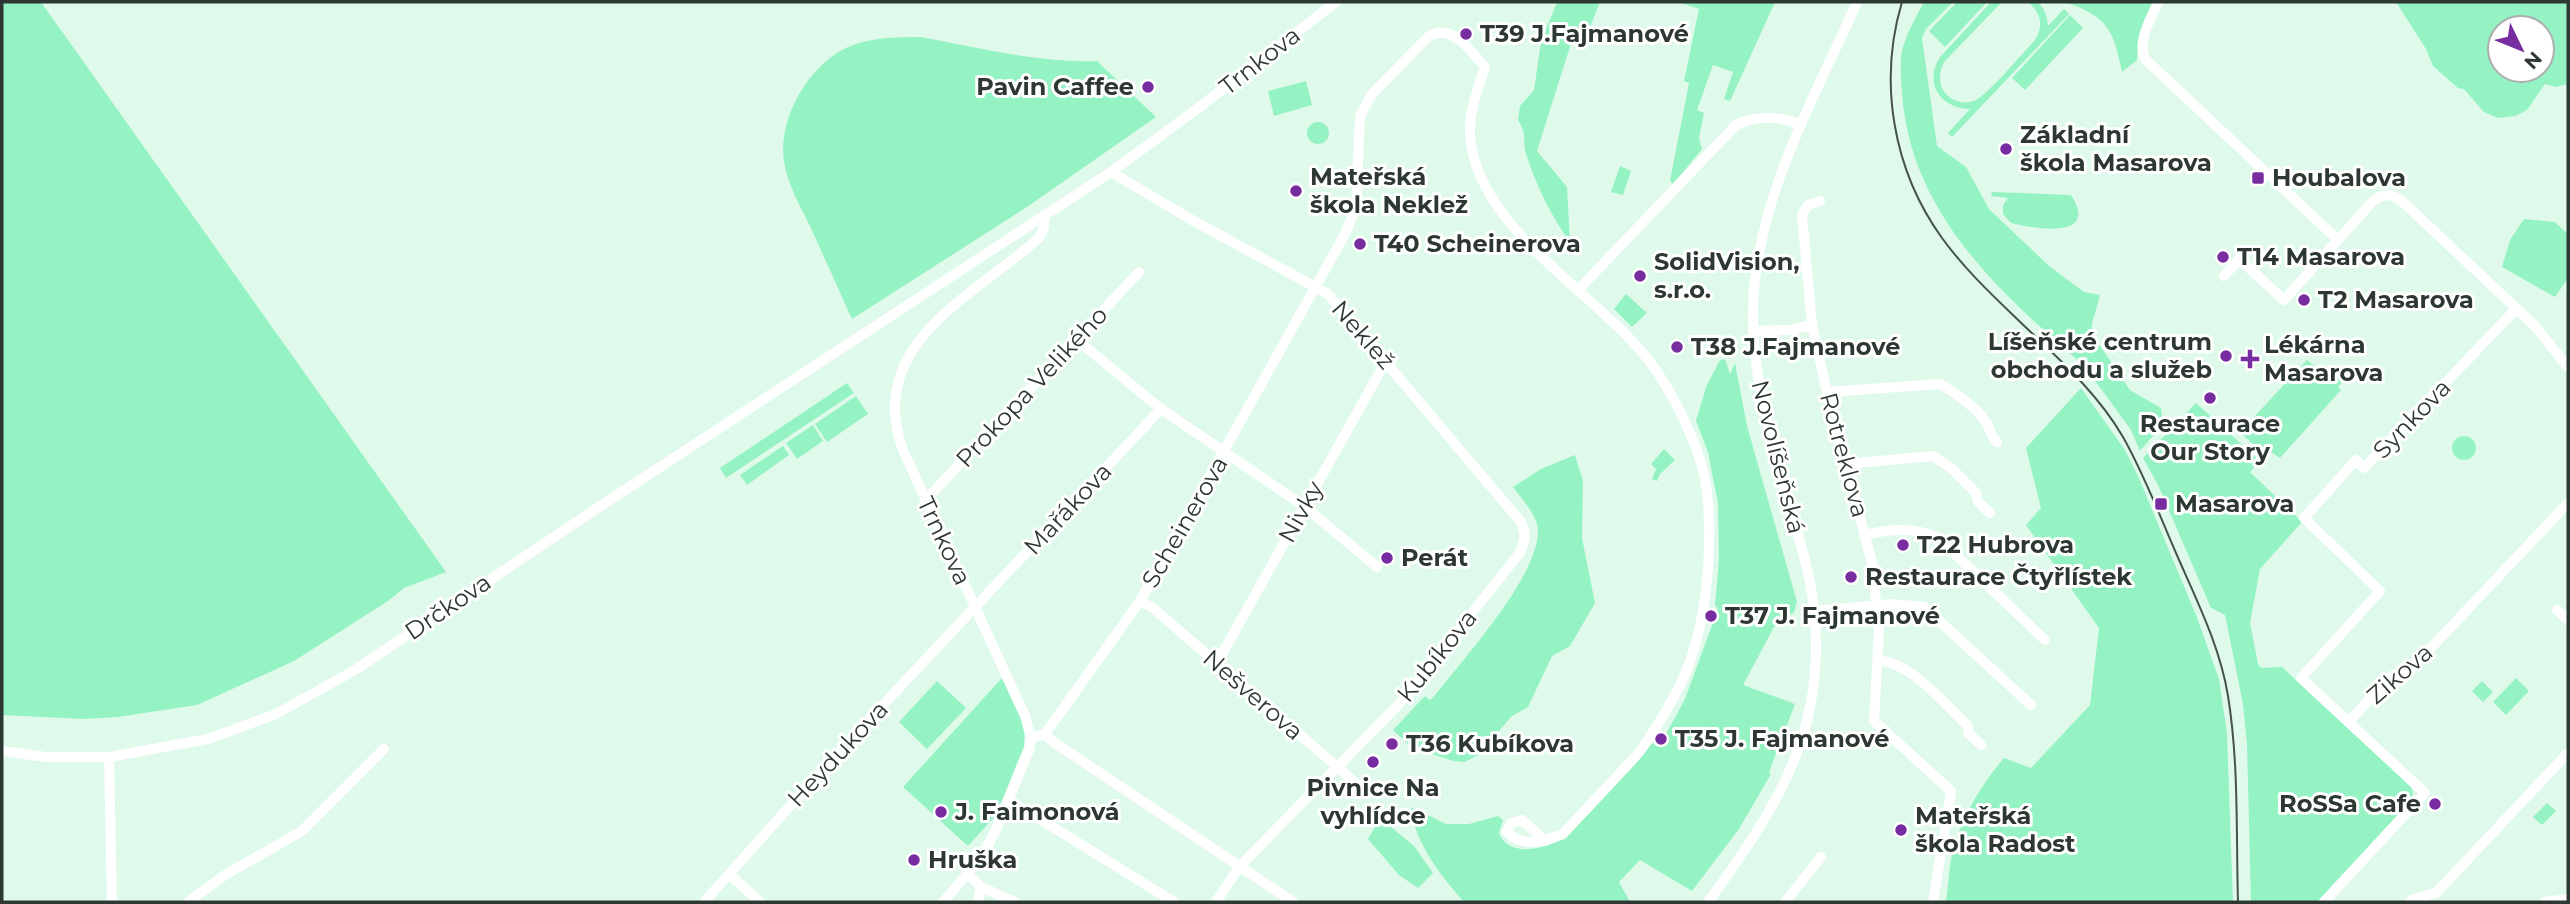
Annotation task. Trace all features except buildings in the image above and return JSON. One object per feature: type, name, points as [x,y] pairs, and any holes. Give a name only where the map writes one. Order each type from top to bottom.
[{"type":"street","name":"Trnkova","points":[[851,341],[1111,172],[1336,2]]},
{"type":"street","name":"Novolíšeňská","points":[[1708,902],[1769,815],[1799,748],[1815,677],[1814,611],[1805,560],[1760,393],[1753,331],[1755,281],[1762,237],[1776,189],[1801,125],[1857,2]]},
{"type":"street","points":[[2158,2],[2143,37],[2145,59],[2338,240]]},
{"type":"street","name":"Scheinerova","points":[[1045,734],[1140,601],[1225,452],[1354,214],[1358,125],[1365,104],[1433,34],[1451,34],[1485,67],[1472,106],[1470,132],[1473,155],[1490,194],[1514,230],[1579,289]]},
{"type":"street","points":[[1545,841],[1563,834],[1644,747],[1681,684],[1703,609],[1708,548],[1707,490],[1692,439],[1676,405],[1647,358],[1579,289],[1737,125],[1748,121],[1781,118],[1801,125]]},
{"type":"street","name":"Neklež","points":[[1111,172],[1192,220],[1328,294],[1521,522],[1525,538]]},
{"type":"street","points":[[2224,276],[2239,259],[2284,300],[2376,198],[2389,194],[2414,212],[2534,325],[2568,367]]},
{"type":"street","name":"Rotreklova","points":[[1820,201],[1808,205],[1802,215],[1812,325],[1827,392],[1866,535],[1878,606],[1879,661],[1874,721],[1951,791],[1933,902]]},
{"type":"street","name":"Trnkova","points":[[1031,738],[1025,716],[902,450],[894,417],[897,381],[905,360],[923,334],[942,315],[1039,238],[1044,228],[1045,214]]},
{"type":"street","name":"Prokopa Velikého","points":[[925,501],[1139,272]]},
{"type":"street","name":"Synkova","points":[[2348,722],[2301,678],[2380,591],[2304,517],[2356,460],[2364,468],[2516,309]]},
{"type":"street","points":[[1753,331],[1790,330],[1812,325]]},
{"type":"street","points":[[1076,338],[1161,409],[1304,506],[1377,567]]},
{"type":"street","name":"Drčkova","points":[[2,751],[46,757],[109,757],[208,739],[276,714],[344,676],[851,341]]},
{"type":"street","name":"Nivky","points":[[1217,663],[1386,361]]},
{"type":"street","points":[[1827,392],[1940,384],[1955,393],[1986,422],[1991,436],[1997,442]]},
{"type":"street","name":"Mařákova","points":[[976,609],[1161,409]]},
{"type":"street","points":[[1846,464],[1933,456],[1976,493],[1978,502],[1990,513]]},
{"type":"street","name":"Zikova","points":[[2324,902],[2425,793],[2348,722],[2392,676],[2412,668],[2568,503]]},
{"type":"street","points":[[1866,535],[1924,531],[1938,538],[2045,640]]},
{"type":"street","name":"Kubíkova","points":[[1216,902],[1239,867],[1414,686],[1519,554],[1525,538]]},
{"type":"street","name":"Nešverova","points":[[1140,601],[1153,608],[1364,790]]},
{"type":"street","points":[[1814,611],[1878,606],[1924,607],[2031,705]]},
{"type":"street","name":"Heydukova","points":[[704,902],[835,756],[976,609]]},
{"type":"street","points":[[2557,610],[2568,620]]},
{"type":"street","points":[[1879,661],[1890,661],[1905,668],[1968,726],[1968,733],[1981,745]]},
{"type":"street","points":[[943,902],[980,859],[995,832],[1029,750],[1031,738],[1045,734],[1293,902]]},
{"type":"street","points":[[188,902],[225,875],[302,831],[384,750]]},
{"type":"street","points":[[2410,902],[2436,893],[2568,753]]},
{"type":"street","points":[[109,757],[112,902]]},
{"type":"street","points":[[1009,800],[1174,902]]},
{"type":"street","points":[[1784,902],[1821,857]]},
{"type":"street","points":[[729,874],[760,902]]},
{"type":"street","points":[[968,874],[981,887],[1015,902]]},
{"type":"street","points":[[978,902],[981,887]]},
{"type":"street","points":[[2545,902],[2568,899]]},
{"type":"green space","points":[[2,2],[41,2],[446,572],[404,588],[294,661],[197,705],[118,717],[84,719],[2,715]]},
{"type":"green space","points":[[1557,2],[1600,2],[1588,32],[1573,37],[1537,151],[1567,187],[1570,243],[1536,181],[1525,152],[1523,131],[1518,120],[1520,106],[1534,90],[1541,42]]},
{"type":"green space","points":[[1679,2],[1775,2],[1730,101],[1724,99],[1733,72],[1713,65],[1697,110],[1704,113],[1699,138],[1702,149],[1673,184],[1670,181],[1689,83],[1684,81],[1699,9]]},
{"type":"green space","points":[[1924,2],[1953,2],[1926,29],[1922,38],[1937,146],[1966,167],[1989,209],[2049,266],[2084,292],[2100,295],[2092,334],[2130,390],[2161,408],[2163,424],[2140,451],[2131,430],[2096,382],[2097,377],[2032,320],[1973,258],[1948,224],[1927,187],[1912,147],[1903,104],[1901,71],[1904,45]]},
{"type":"green space","points":[[1957,2],[1987,2],[1945,47],[1929,31]]},
{"type":"green space","points":[[1991,2],[2002,2],[1942,66],[1941,86],[1948,96],[1956,100],[1976,100],[1997,82],[2035,40],[2040,29],[2040,20],[2036,10],[2028,2],[2038,2],[2045,13],[2048,26],[2064,9],[2069,14],[1952,137],[1948,133],[1970,109],[1951,105],[1938,93],[1934,85],[1935,67],[1940,57]]},
{"type":"green space","points":[[2065,2],[2154,2],[2138,39],[2137,60],[2122,72],[2115,45],[2106,26],[2091,13]]},
{"type":"green space","points":[[2396,2],[2568,2],[2568,84],[2555,87],[2545,84],[2527,110],[2515,116],[2498,118],[2484,112],[2464,89],[2458,88],[2433,66],[2426,49]]},
{"type":"green space","points":[[2070,15],[2083,28],[2025,90],[2012,78]]},
{"type":"green space","points":[[921,37],[1053,60],[1097,61],[1156,117],[1027,207],[852,319],[788,179],[783,145],[786,127],[800,93],[811,77],[838,53],[870,40]]},
{"type":"green space","points":[[1306,81],[1312,105],[1274,116],[1268,91]]},
{"type":"green space","points":[[1318,122],[1326,125],[1329,133],[1326,141],[1318,144],[1310,141],[1307,133],[1310,125]]},
{"type":"green space","points":[[1620,166],[1631,171],[1623,195],[1611,192]]},
{"type":"green space","points":[[1992,192],[2071,195],[2078,209],[2077,219],[2071,225],[2049,229],[2011,223],[2003,214],[2003,205],[2008,198],[1991,196]]},
{"type":"green space","points":[[2524,219],[2555,222],[2568,234],[2568,278],[2555,297],[2502,267],[2510,240]]},
{"type":"green space","points":[[1626,294],[1647,313],[1632,327],[1614,309]]},
{"type":"green space","points":[[1725,359],[1730,374],[1735,363],[1747,426],[1797,602],[1794,612],[1774,627],[1743,685],[1795,704],[1769,772],[1771,774],[1739,829],[1692,891],[1640,860],[1619,882],[1630,902],[1464,902],[1423,846],[1411,807],[1446,824],[1469,824],[1498,816],[1503,820],[1499,833],[1503,840],[1516,848],[1532,849],[1556,842],[1652,743],[1659,747],[1685,699],[1718,609],[1715,605],[1719,559],[1718,504],[1708,452],[1696,421],[1706,387],[1720,360]]},
{"type":"green space","points":[[2307,360],[2328,377],[2337,375],[2343,381],[2338,387],[2341,390],[2280,458],[2268,450],[2261,452],[2240,432]]},
{"type":"green space","points":[[847,383],[854,393],[726,478],[720,468]]},
{"type":"green space","points":[[2081,388],[2125,450],[2138,476],[2196,615],[2219,679],[2227,733],[2233,902],[1946,902],[1950,865],[1959,831],[1989,777],[2004,758],[2031,768],[2090,705],[2099,628],[2026,525],[2041,508],[2026,448]]},
{"type":"green space","points":[[856,396],[868,414],[827,442],[815,424]]},
{"type":"green space","points":[[2196,403],[2260,461],[2250,472],[2302,522],[2260,569],[2250,623],[2258,664],[2261,668],[2282,667],[2411,787],[2413,792],[2412,800],[2317,902],[2251,902],[2247,744],[2243,704],[2225,615],[2211,608],[2158,485],[2143,458]]},
{"type":"green space","points":[[813,425],[823,441],[797,459],[786,443]]},
{"type":"green space","points":[[2464,436],[2472,440],[2476,448],[2472,456],[2464,460],[2456,456],[2452,448],[2456,440]]},
{"type":"green space","points":[[783,446],[789,455],[747,485],[740,475]]},
{"type":"green space","points":[[1664,449],[1675,460],[1660,474],[1657,481],[1652,479],[1656,469],[1651,464]]},
{"type":"green space","points":[[1575,455],[1583,481],[1582,538],[1595,603],[1570,646],[1552,656],[1528,707],[1512,716],[1478,755],[1465,762],[1453,761],[1426,752],[1412,743],[1409,745],[1393,730],[1425,696],[1430,700],[1436,694],[1498,615],[1527,569],[1535,548],[1538,529],[1532,512],[1513,487],[1541,469]]},
{"type":"green space","points":[[1002,678],[1025,727],[1024,746],[996,815],[968,846],[903,787]]},
{"type":"green space","points":[[2516,678],[2529,691],[2506,715],[2493,702]]},
{"type":"green space","points":[[937,681],[966,708],[927,749],[899,722]]},
{"type":"green space","points":[[2482,681],[2493,692],[2483,702],[2472,691]]},
{"type":"green space","points":[[2547,803],[2556,811],[2542,825],[2533,817]]},
{"type":"green space","points":[[1380,818],[1414,846],[1433,873],[1418,888],[1399,875],[1368,839]]},
{"type":"tram line","points":[[1902,2],[1891,63],[1891,94],[1901,155],[1925,212],[1967,269],[2073,373],[2112,420],[2145,480],[2213,641],[2224,677],[2232,722],[2238,902]]},
{"type":"place","name":"T39 J.Fajmanové","points":[[1466,34]]},
{"type":"place","name":"Pavin Caffee","points":[[1148,87]]},
{"type":"place","name":"Základní škola Masarova","points":[[2006,149]]},
{"type":"place","name":"Houbalova","points":[[2258,178]]},
{"type":"place","name":"Mateřská škola Neklež","points":[[1296,191]]},
{"type":"place","name":"T40 Scheinerova","points":[[1360,244]]},
{"type":"place","name":"T14 Masarova","points":[[2223,257]]},
{"type":"place","name":"SolidVision, s.r.o.","points":[[1640,276]]},
{"type":"place","name":"T2 Masarova","points":[[2304,300]]},
{"type":"place","name":"T38 J.Fajmanové","points":[[1677,347]]},
{"type":"place","name":"Líšeňské centrum obchodu a služeb","points":[[2226,356]]},
{"type":"place","name":"Lékárna Masarova","points":[[2250,359]]},
{"type":"place","name":"Restaurace Our Story","points":[[2210,398]]},
{"type":"place","name":"Masarova","points":[[2161,504]]},
{"type":"place","name":"T22 Hubrova","points":[[1903,545]]},
{"type":"place","name":"Perát","points":[[1387,558]]},
{"type":"place","name":"Restaurace Čtyřlístek","points":[[1851,577]]},
{"type":"place","name":"T37 J. Fajmanové","points":[[1711,616]]},
{"type":"place","name":"T35 J. Fajmanové","points":[[1661,739]]},
{"type":"place","name":"T36 Kubíkova","points":[[1392,744]]},
{"type":"place","name":"Pivnice Na vyhlídce","points":[[1373,762]]},
{"type":"place","name":"RoSSa Cafe","points":[[2435,804]]},
{"type":"place","name":"J. Faimonová","points":[[941,812]]},
{"type":"place","name":"Mateřská škola Radost","points":[[1901,830]]},
{"type":"place","name":"Hruška","points":[[914,860]]}]
